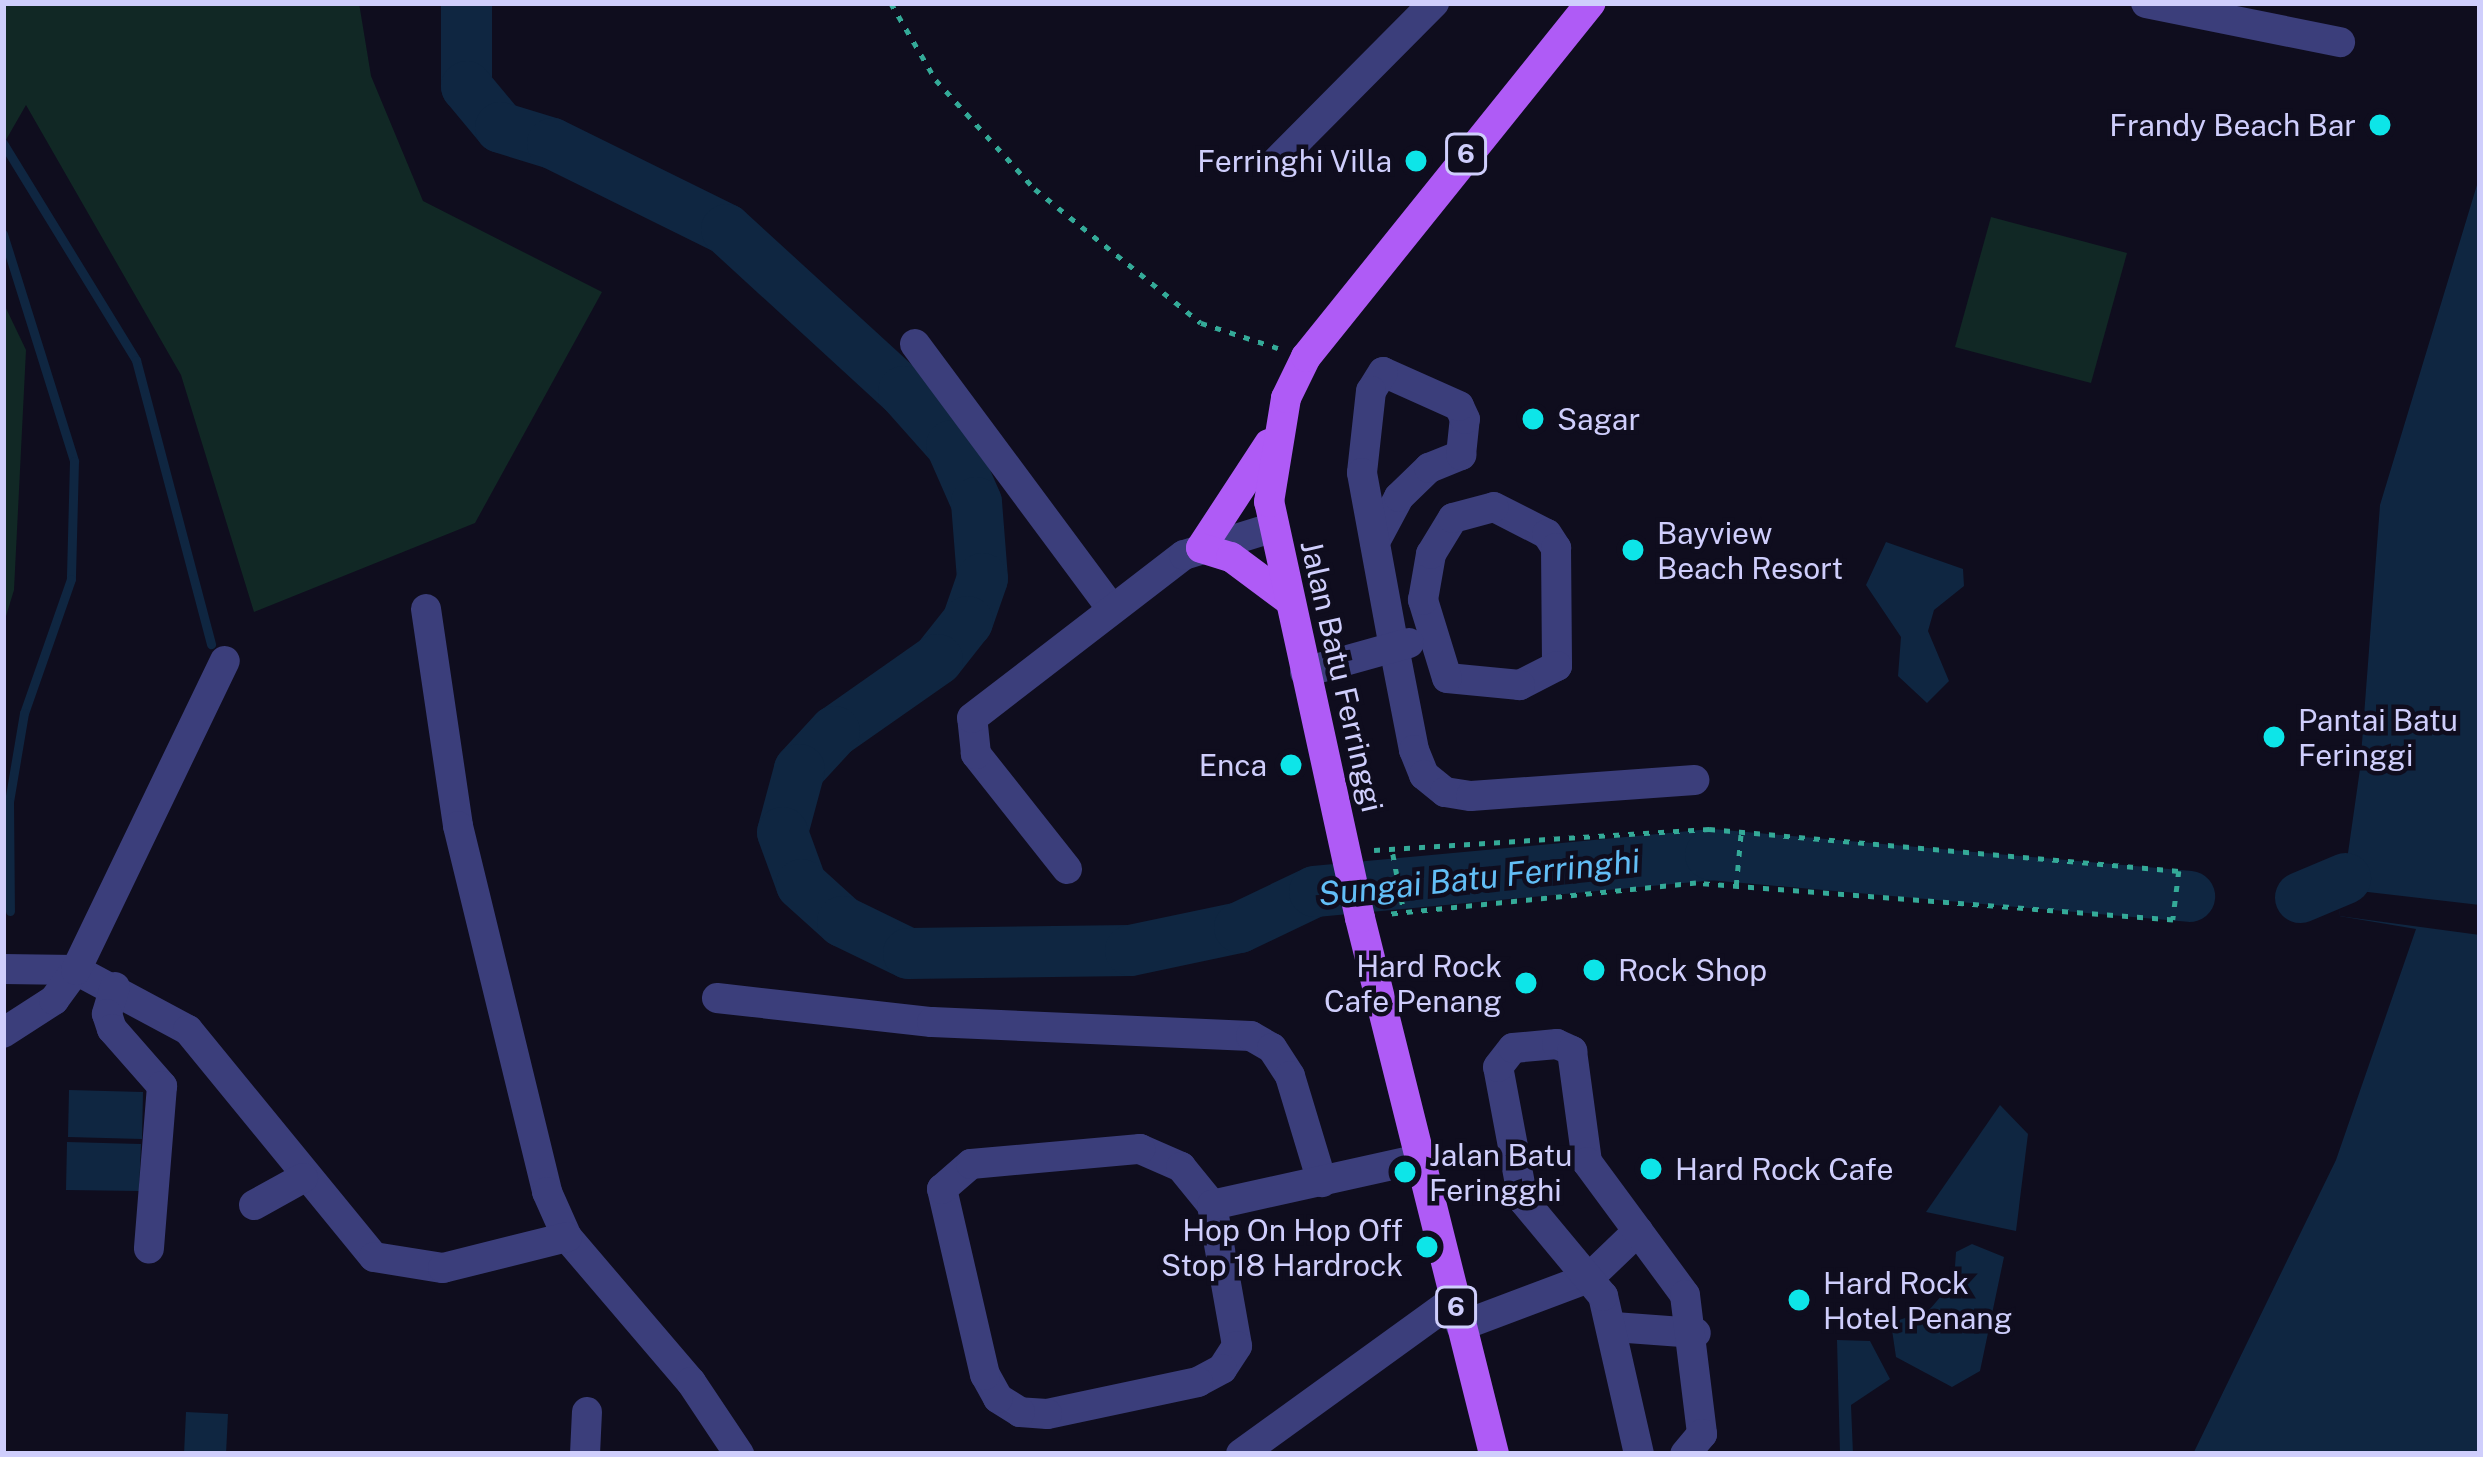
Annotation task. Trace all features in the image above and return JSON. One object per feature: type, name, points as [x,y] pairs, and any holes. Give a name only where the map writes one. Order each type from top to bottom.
[{"type":"main road","name":"Jalan Batu Ferringgi","points":[[1494,1454],[1360,918],[1272,528],[1278,427],[1306,357],[1592,3]]},
{"type":"main road","points":[[1278,427],[1201,548],[1231,557],[1289,600]]},
{"type":"street","points":[[1277,160],[1434,3]]},
{"type":"street","points":[[2146,3],[2341,42]]},
{"type":"street","points":[[915,344],[1112,608]]},
{"type":"street","points":[[1375,542],[1399,497],[1429,468],[1461,455],[1465,419],[1459,406],[1383,372],[1371,392],[1362,473],[1414,750],[1424,775],[1444,792],[1471,796],[1694,780]]},
{"type":"street","points":[[1494,507],[1552,538],[1552,671],[1520,685],[1454,680],[1442,673],[1432,638],[1423,600],[1431,554],[1453,518],[1494,507]]},
{"type":"street","points":[[1067,869],[976,754],[972,718],[1112,608],[1201,548],[1272,528]]},
{"type":"street","points":[[426,609],[458,826],[547,1192],[567,1237],[691,1382],[739,1454]]},
{"type":"street","points":[[1305,672],[1432,638]]},
{"type":"street","points":[[3,1033],[54,1000],[76,970],[225,662]]},
{"type":"street","points":[[3,969],[76,970],[188,1030],[355,1242],[397,1266],[443,1268],[567,1237]]},
{"type":"street","points":[[115,987],[107,1014],[112,1029],[162,1087],[148,1249]]},
{"type":"street","points":[[717,998],[932,1022],[1251,1036],[1272,1048],[1290,1076],[1322,1182]]},
{"type":"street","points":[[1639,1454],[1614,1327],[1589,1278],[1527,1213],[1498,1067],[1504,1051],[1557,1044],[1572,1051],[1588,1162],[1685,1295],[1696,1333],[1702,1434],[1684,1454]]},
{"type":"street","points":[[1140,1149],[1181,1167],[1212,1205],[1238,1319],[1237,1346],[1222,1370],[1198,1382],[1047,1414],[1020,1412],[998,1398],[942,1209],[953,1173],[1061,1152],[1140,1149]]},
{"type":"street","points":[[1212,1205],[1420,1159]]},
{"type":"street","points":[[254,1205],[303,1178]]},
{"type":"street","points":[[1241,1454],[1457,1313],[1589,1278],[1639,1231]]},
{"type":"street","points":[[1614,1327],[1696,1333]]},
{"type":"street","points":[[585,1454],[587,1412]]},
{"type":"path","points":[[891,3],[936,80],[1035,189],[1202,323],[1306,357]]},
{"type":"path","points":[[1345,854],[1741,832],[2179,871],[2173,920],[1696,883],[1360,918]]},
{"type":"path","points":[[1736,886],[1741,832]]},
{"type":"path","points":[[1393,854],[1404,912]]},
{"type":"green space","points":[[3,3],[359,3],[371,76],[423,201],[602,292],[475,523],[254,612],[181,375],[26,105],[3,145]]},
{"type":"green space","points":[[1991,217],[2127,253],[2091,383],[1955,347]]},
{"type":"green space","points":[[3,302],[26,350],[14,590],[3,626]]},
{"type":"water","points":[[2480,175],[2480,1454],[2193,1454],[2336,1160],[2416,929],[2339,916],[2360,769],[2380,505]]},
{"type":"water","points":[[1886,542],[1963,569],[1964,586],[1934,610],[1928,631],[1949,681],[1927,703],[1898,676],[1901,637],[1866,585]]},
{"type":"water","points":[[69,1090],[143,1092],[142,1139],[68,1137]]},
{"type":"water","points":[[2000,1105],[2028,1134],[2016,1231],[1926,1212]]},
{"type":"water","points":[[67,1142],[141,1144],[139,1191],[66,1190]]},
{"type":"water","points":[[1972,1244],[2004,1257],[1980,1371],[1952,1387],[1896,1357],[1891,1323],[1930,1309],[1954,1281],[1956,1252]]},
{"type":"water","points":[[1837,1340],[1870,1341],[1890,1379],[1851,1405],[1853,1454],[1840,1454]]},
{"type":"water","points":[[186,1412],[228,1414],[226,1454],[184,1454]]},
{"type":"pier","points":[[2342,889],[2480,905],[2480,935],[2339,916]]},
{"type":"waterway","name":"Sungai Batu Ferringhi","points":[[466,3],[466,86],[500,127],[552,143],[726,229],[903,391],[951,445],[976,502],[982,578],[967,621],[937,659],[834,731],[799,769],[782,832],[801,884],[842,921],[908,953],[1130,950],[1239,927],[1314,891],[1710,854],[2189,896]]},
{"type":"waterway","points":[[3,143],[136,360],[211,644]]},
{"type":"waterway","points":[[3,234],[74,461],[71,579],[24,713],[9,802],[10,911]]},
{"type":"waterway","name":"Sungai Batu Ferringhi","points":[[2300,897],[2345,878]]},
{"type":"place","name":"Frandy Beach Bar","points":[[2380,125]]},
{"type":"place","name":"Ferringhi Villa","points":[[1416,161]]},
{"type":"place","name":"Sagar","points":[[1533,419]]},
{"type":"place","name":"Bayview Beach Resort","points":[[1633,550]]},
{"type":"place","name":"Pantai Batu Feringgi","points":[[2274,737]]},
{"type":"place","name":"Enca","points":[[1291,765]]},
{"type":"place","name":"Rock Shop","points":[[1594,970]]},
{"type":"place","name":"Hard Rock Cafe Penang","points":[[1526,983]]},
{"type":"place","name":"Hard Rock Cafe","points":[[1651,1169]]},
{"type":"place","name":"Jalan Batu Feringghi","points":[[1405,1172]]},
{"type":"place","name":"Hop On Hop Off Stop 18 Hardrock","points":[[1427,1247]]},
{"type":"place","name":"Hard Rock Hotel Penang","points":[[1799,1300]]}]
